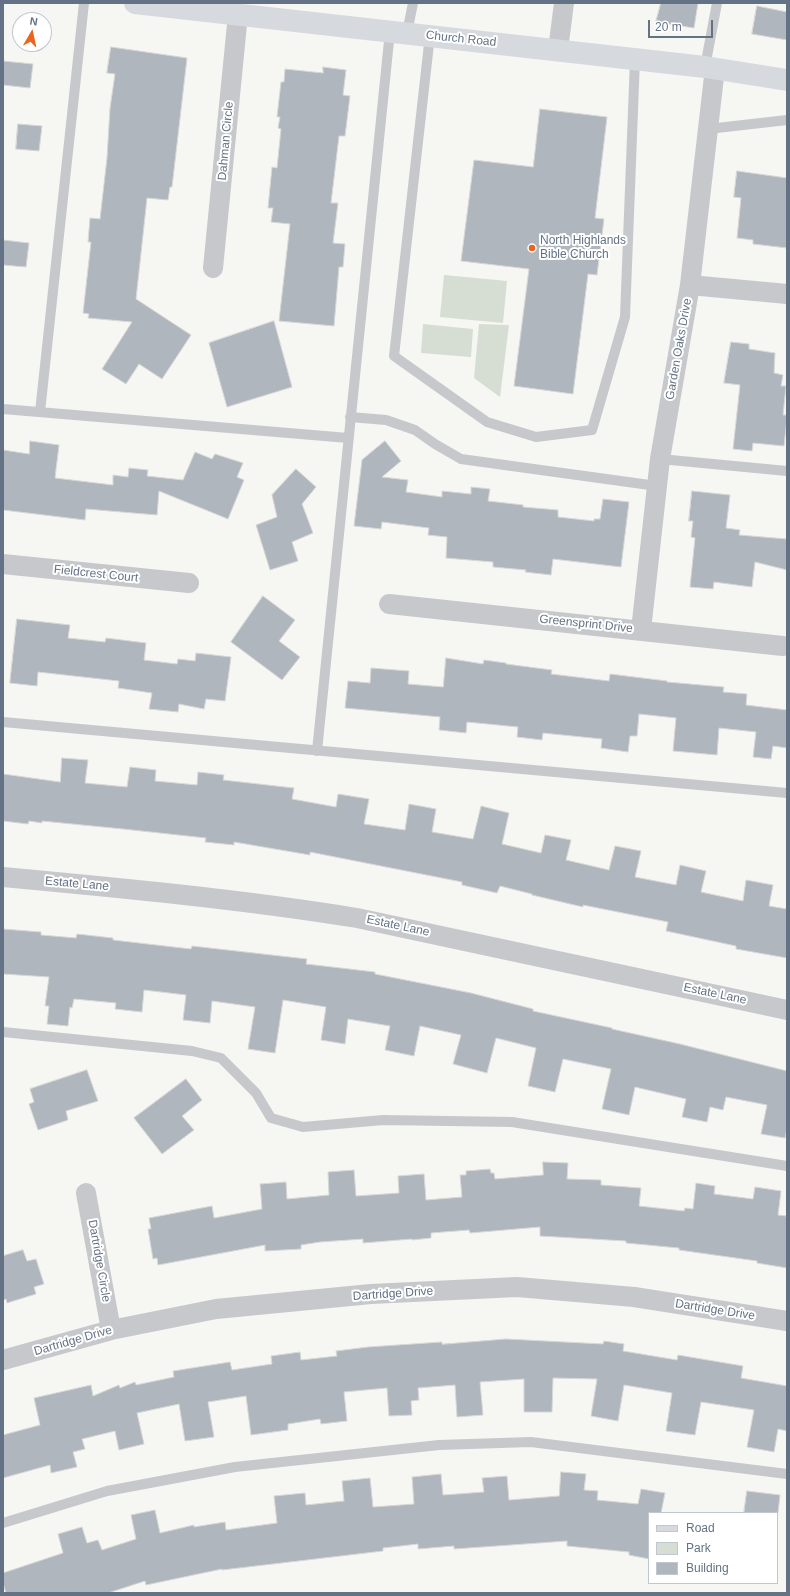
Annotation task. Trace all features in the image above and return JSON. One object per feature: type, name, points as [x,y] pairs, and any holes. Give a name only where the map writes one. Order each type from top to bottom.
[{"type":"street","name":"Church Road","points":[[135,3],[710,67],[787,80]]},
{"type":"street","points":[[558,50],[564,3]]},
{"type":"street","name":"Dahman Circle","points":[[214,268],[238,14]]},
{"type":"street","name":"Garden Oaks Drive","points":[[641,630],[660,459],[690,285],[708,129],[710,67]]},
{"type":"street","points":[[690,285],[787,294]]},
{"type":"street","name":"Fieldcrest Court","points":[[3,564],[189,583]]},
{"type":"street","name":"Greensprint Drive","points":[[389,604],[783,646]]},
{"type":"street","name":"Estate Lane","points":[[3,877],[182,894],[287,907],[357,918],[787,1010]]},
{"type":"street","name":"Dartridge Circle","points":[[86,1193],[111,1330]]},
{"type":"street","name":"Dartridge Drive","points":[[3,1360],[111,1330],[216,1309],[371,1294],[517,1287],[634,1297],[787,1321]]},
{"type":"lane","points":[[40,412],[84,3]]},
{"type":"lane","points":[[317,751],[350,417],[399,32],[413,3]]},
{"type":"lane","points":[[710,67],[717,3]]},
{"type":"lane","points":[[430,35],[394,356],[487,422],[536,437],[592,430],[625,317],[635,59]]},
{"type":"lane","points":[[708,129],[787,120]]},
{"type":"lane","points":[[3,409],[348,438]]},
{"type":"lane","points":[[350,417],[386,420],[415,430],[461,459],[657,486]]},
{"type":"lane","points":[[660,459],[787,471]]},
{"type":"lane","points":[[3,722],[787,793]]},
{"type":"lane","points":[[3,1032],[192,1050],[221,1058],[256,1093],[271,1118],[303,1127],[383,1120],[512,1122],[787,1166]]},
{"type":"lane","points":[[3,1523],[107,1491],[235,1467],[439,1445],[531,1442],[787,1474]]},
{"type":"green space","points":[[444,275],[507,281],[503,323],[440,317]]},
{"type":"green space","points":[[423,324],[473,329],[471,357],[421,353]]},
{"type":"green space","points":[[479,324],[509,325],[500,397],[474,378]]},
{"type":"building","points":[[661,3],[698,3],[694,28],[656,22]]},
{"type":"building","points":[[757,6],[787,12],[787,40],[752,34]]},
{"type":"building","points":[[111,47],[187,58],[172,187],[170,187],[168,200],[147,198],[136,299],[191,335],[162,379],[139,364],[126,384],[102,369],[132,322],[88,318],[89,314],[83,313],[91,242],[88,242],[90,218],[100,219],[107,158],[110,108],[115,74],[107,73]]},
{"type":"building","points":[[3,61],[33,64],[30,88],[3,85]]},
{"type":"building","points":[[323,67],[346,70],[343,95],[350,96],[345,136],[339,136],[331,203],[338,203],[333,243],[345,244],[343,267],[339,267],[334,326],[279,321],[290,224],[271,222],[273,208],[268,208],[272,167],[277,168],[281,129],[278,128],[280,117],[277,117],[281,82],[284,82],[285,69],[323,73]]},
{"type":"building","name":"North Highlands Bible Church","points":[[540,109],[607,117],[595,218],[604,219],[597,275],[588,274],[573,394],[514,386],[529,269],[461,261],[474,160],[533,167]]},
{"type":"building","points":[[18,124],[42,126],[39,151],[16,149]]},
{"type":"building","points":[[737,171],[787,178],[787,248],[753,244],[753,240],[737,238],[741,198],[734,197]]},
{"type":"building","points":[[3,240],[29,243],[26,267],[3,265]]},
{"type":"building","points":[[274,321],[292,387],[227,407],[209,343]]},
{"type":"building","points":[[731,342],[749,344],[749,349],[775,353],[774,373],[783,375],[781,386],[786,386],[783,415],[787,415],[787,418],[784,446],[753,443],[752,451],[733,449],[740,385],[724,383]]},
{"type":"building","points":[[30,441],[59,445],[55,478],[113,485],[113,475],[128,477],[129,468],[148,470],[147,476],[183,480],[195,452],[212,459],[215,454],[243,463],[237,477],[244,480],[228,519],[159,491],[157,515],[86,509],[85,520],[3,510],[3,450],[29,454]]},
{"type":"building","points":[[385,441],[401,461],[382,477],[408,480],[406,492],[442,497],[442,491],[471,494],[471,487],[490,489],[488,501],[523,505],[523,507],[558,510],[558,517],[594,521],[594,519],[600,519],[603,499],[629,502],[621,567],[553,559],[551,575],[525,572],[526,570],[493,567],[493,562],[446,558],[447,537],[428,535],[429,528],[382,522],[381,529],[354,526],[362,460]]},
{"type":"building","points":[[296,469],[316,487],[302,504],[313,533],[292,542],[298,561],[270,570],[256,525],[277,517],[272,495]]},
{"type":"building","points":[[692,491],[730,495],[726,528],[740,530],[739,535],[787,539],[787,570],[755,562],[752,587],[714,582],[713,589],[690,587],[695,538],[691,537],[693,521],[689,521]]},
{"type":"building","points":[[263,596],[295,620],[279,641],[300,657],[282,680],[231,642]]},
{"type":"building","points":[[17,619],[70,625],[68,638],[105,642],[106,638],[146,643],[144,660],[177,664],[178,659],[195,661],[196,653],[231,657],[225,701],[206,699],[204,709],[179,704],[178,712],[149,709],[152,693],[118,688],[119,681],[38,672],[37,686],[10,683]]},
{"type":"building","points":[[446,658],[483,664],[484,660],[506,663],[552,670],[551,674],[609,681],[610,674],[667,682],[724,687],[723,692],[747,694],[746,705],[787,710],[787,748],[773,746],[771,759],[753,757],[756,732],[719,728],[717,755],[673,751],[676,718],[639,714],[637,736],[630,736],[628,752],[601,748],[602,739],[543,733],[542,740],[517,737],[518,727],[467,722],[466,733],[439,730],[440,717],[345,708],[348,681],[370,683],[371,668],[409,671],[408,684],[443,687]]},
{"type":"building","points":[[62,758],[88,760],[85,783],[127,787],[130,767],[156,770],[155,781],[197,785],[198,772],[224,775],[223,780],[294,788],[292,799],[336,807],[338,794],[369,799],[364,824],[405,830],[409,804],[436,809],[432,832],[473,839],[481,806],[509,813],[502,844],[541,853],[545,835],[571,840],[566,860],[609,870],[615,846],[641,851],[635,877],[676,885],[680,865],[706,871],[701,892],[743,901],[746,880],[773,885],[769,906],[787,909],[787,958],[736,949],[736,946],[666,931],[668,922],[583,905],[583,907],[500,886],[497,893],[462,885],[462,882],[310,852],[310,855],[234,842],[234,845],[205,842],[206,838],[123,829],[42,821],[42,823],[29,821],[28,824],[3,821],[3,774],[60,782]]},
{"type":"building","points":[[3,929],[41,932],[41,935],[76,938],[77,934],[113,938],[113,940],[191,949],[192,946],[307,959],[306,964],[375,972],[375,974],[471,993],[533,1009],[533,1011],[680,1044],[787,1071],[787,1129],[785,1138],[761,1134],[767,1105],[726,1097],[723,1110],[710,1107],[707,1122],[682,1117],[686,1099],[635,1087],[629,1115],[602,1109],[611,1069],[563,1059],[555,1092],[528,1086],[536,1048],[496,1038],[487,1073],[453,1064],[461,1035],[420,1026],[414,1056],[385,1050],[390,1026],[348,1019],[345,1044],[321,1040],[326,1007],[283,1000],[275,1053],[248,1049],[255,1007],[212,1001],[210,1023],[183,1020],[186,995],[144,990],[142,1012],[115,1009],[116,1003],[74,999],[72,1008],[70,1007],[68,1026],[47,1024],[49,1006],[45,1006],[49,977],[3,974]]},
{"type":"building","points":[[87,1070],[98,1101],[66,1111],[68,1120],[38,1130],[29,1104],[34,1102],[30,1089]]},
{"type":"building","points":[[186,1079],[202,1100],[182,1116],[194,1130],[162,1154],[134,1118]]},
{"type":"building","points":[[543,1162],[568,1163],[567,1179],[601,1180],[601,1185],[641,1188],[639,1206],[684,1211],[685,1208],[693,1209],[696,1183],[715,1186],[714,1194],[753,1199],[755,1187],[781,1191],[778,1215],[787,1216],[787,1268],[757,1263],[757,1261],[679,1250],[679,1248],[626,1243],[626,1241],[540,1236],[540,1227],[470,1233],[469,1230],[431,1233],[431,1238],[412,1240],[363,1243],[363,1239],[320,1242],[301,1245],[301,1249],[265,1251],[265,1245],[158,1265],[157,1258],[153,1259],[148,1229],[151,1229],[149,1218],[212,1206],[214,1218],[262,1209],[260,1184],[286,1182],[287,1199],[329,1195],[328,1172],[354,1170],[356,1196],[399,1193],[398,1176],[424,1174],[426,1200],[462,1197],[460,1175],[466,1175],[466,1171],[490,1169],[491,1173],[494,1173],[495,1179],[543,1175]]},
{"type":"building","points":[[23,1250],[27,1261],[36,1259],[44,1284],[34,1287],[36,1294],[7,1303],[6,1299],[3,1300],[3,1256]]},
{"type":"building","points":[[506,1339],[603,1344],[604,1341],[624,1344],[623,1351],[677,1360],[678,1355],[743,1366],[741,1378],[787,1386],[787,1431],[778,1429],[774,1452],[747,1447],[754,1410],[701,1402],[695,1435],[666,1431],[672,1393],[624,1385],[618,1421],[591,1416],[597,1379],[553,1378],[552,1412],[524,1412],[524,1379],[480,1382],[483,1415],[457,1417],[455,1385],[418,1388],[419,1400],[411,1401],[412,1415],[389,1416],[387,1388],[344,1392],[347,1421],[321,1424],[320,1419],[288,1424],[288,1430],[251,1435],[246,1396],[208,1402],[214,1437],[185,1441],[179,1404],[137,1413],[144,1444],[119,1450],[115,1431],[82,1439],[85,1449],[73,1452],[77,1467],[51,1473],[50,1465],[3,1478],[3,1435],[40,1425],[34,1398],[91,1385],[93,1396],[119,1385],[120,1388],[135,1382],[136,1385],[174,1377],[173,1371],[230,1362],[232,1370],[272,1364],[271,1356],[300,1352],[301,1360],[337,1356],[336,1351],[368,1347],[442,1342],[442,1344]]},
{"type":"building","points":[[561,1472],[586,1474],[584,1490],[598,1491],[597,1500],[638,1504],[641,1489],[665,1493],[661,1512],[648,1512],[648,1559],[629,1555],[629,1552],[567,1546],[567,1541],[454,1549],[454,1546],[418,1549],[418,1544],[383,1548],[383,1551],[222,1569],[146,1585],[145,1581],[108,1593],[6,1593],[3,1583],[3,1573],[63,1553],[58,1534],[82,1527],[87,1543],[98,1540],[102,1550],[136,1539],[131,1515],[155,1510],[160,1533],[194,1525],[194,1527],[225,1522],[226,1530],[277,1523],[274,1496],[305,1493],[306,1505],[344,1501],[342,1481],[370,1478],[373,1507],[414,1504],[412,1477],[441,1474],[443,1495],[484,1492],[482,1478],[507,1476],[509,1500],[559,1496]]},
{"type":"building","points":[[747,1491],[780,1495],[778,1513],[744,1512]]},
{"type":"place","name":"North Highlands Bible Church","points":[[532,248]]}]
